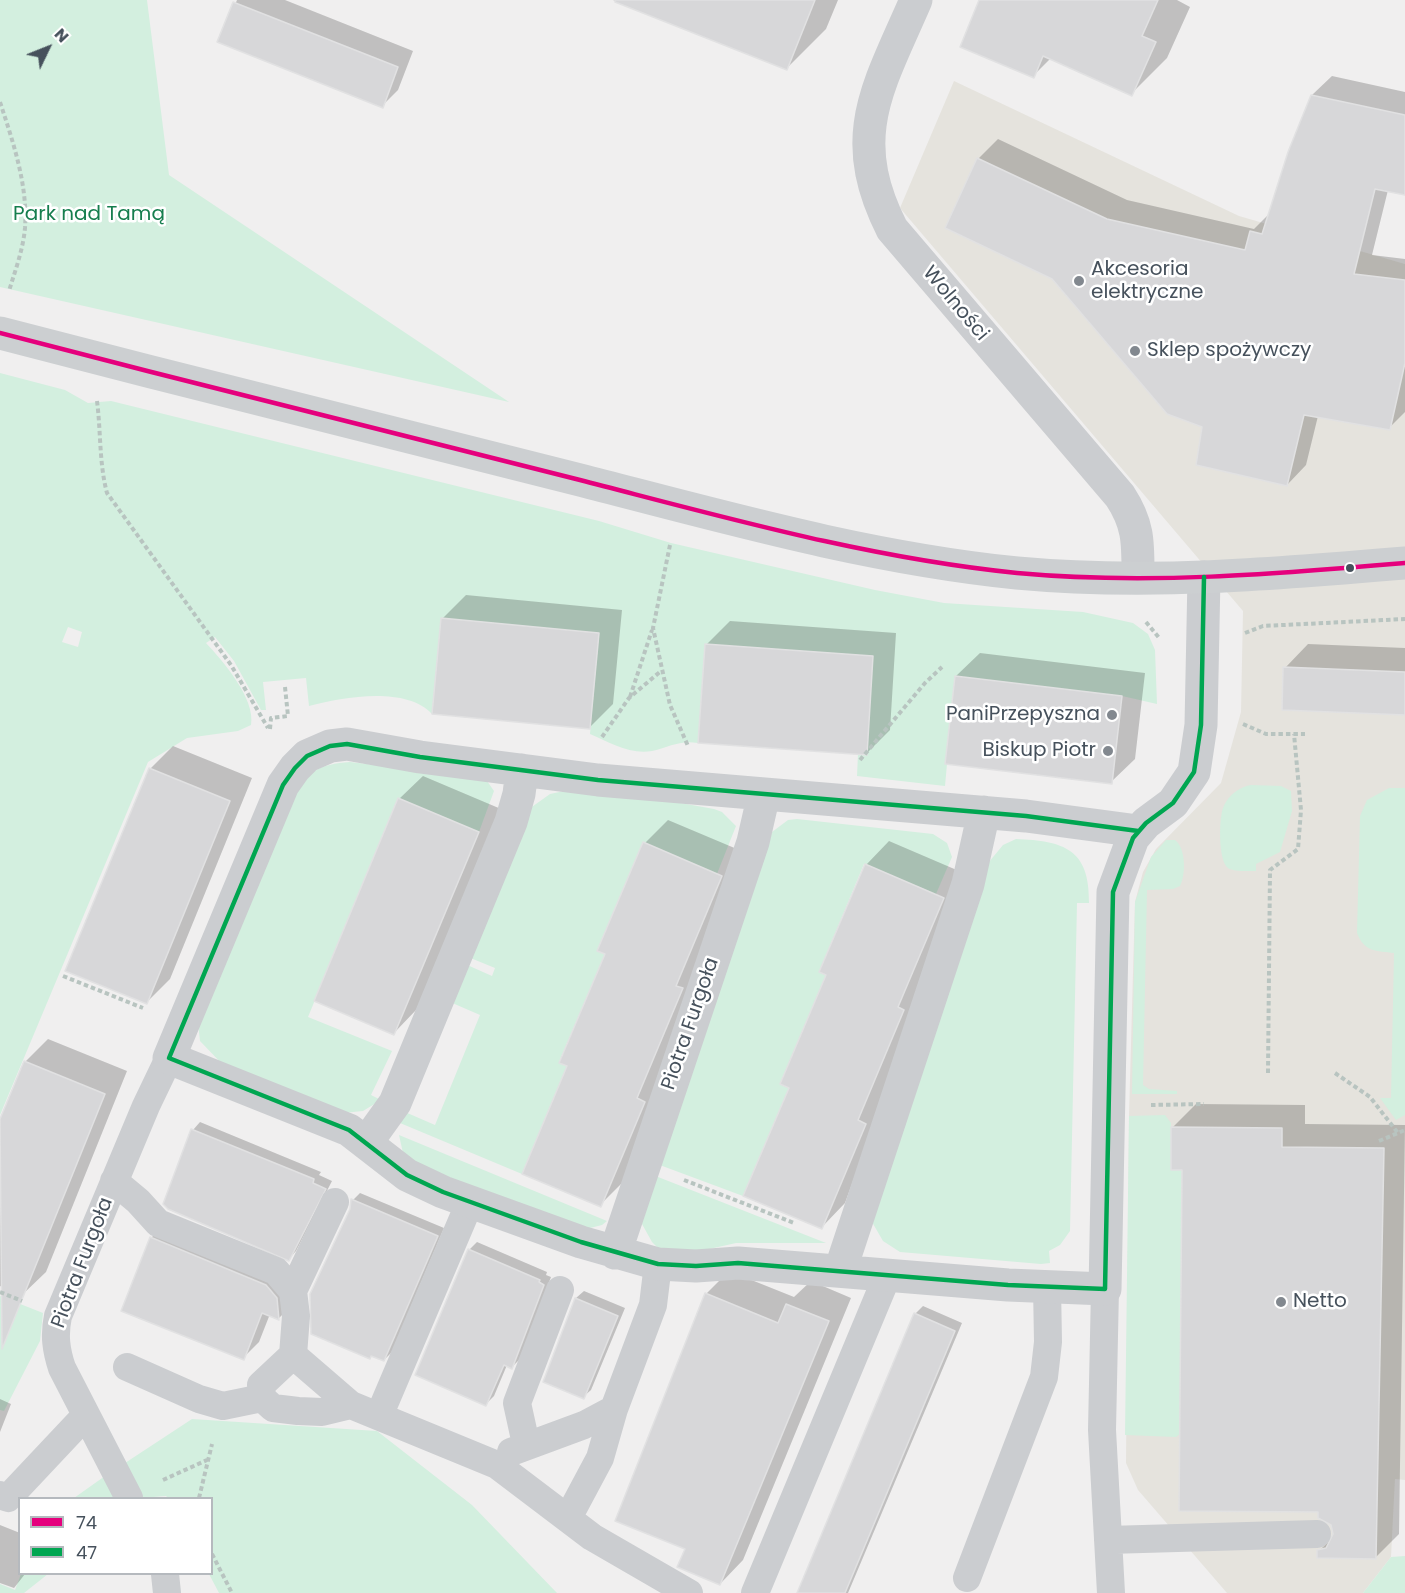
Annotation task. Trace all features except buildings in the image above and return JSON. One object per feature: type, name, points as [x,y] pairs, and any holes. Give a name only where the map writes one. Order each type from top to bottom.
[{"type":"main road","points":[[0,333],[856,548],[931,562],[1020,573],[1138,578],[1204,578],[1405,563]]},
{"type":"street","name":"Wolności","points":[[916,0],[872,110],[868,162],[873,185],[892,229],[1132,514],[1138,533],[1138,578]]},
{"type":"street","points":[[169,1058],[334,1123],[367,1142],[417,1181],[615,1253],[658,1264],[696,1266],[843,1258],[888,1275],[1105,1289],[1111,916],[1118,872],[1127,848],[1138,831],[1173,803],[1194,772],[1201,725],[1204,578]]},
{"type":"street","name":"Piotra Furgoła","points":[[169,1058],[268,817],[289,775],[301,760],[330,746],[347,744],[522,770],[764,794],[984,812],[1138,831]]},
{"type":"street","points":[[367,1142],[395,1103],[511,822],[519,794],[522,770]]},
{"type":"street","name":"Piotra Furgoła","points":[[615,1253],[753,842],[764,794]]},
{"type":"street","points":[[843,1258],[968,884],[984,812]]},
{"type":"lane","name":"Piotra Furgoła","points":[[128,1497],[57,1354],[55,1333],[58,1316],[114,1181],[169,1058]]},
{"type":"lane","points":[[114,1181],[138,1201],[158,1223],[276,1271],[293,1290]]},
{"type":"lane","points":[[335,1202],[293,1290],[296,1316],[293,1355],[261,1385],[262,1398],[273,1408],[298,1411],[322,1412],[351,1404]]},
{"type":"lane","points":[[379,1416],[470,1202]]},
{"type":"lane","points":[[568,1518],[600,1458],[614,1409],[653,1305],[658,1264]]},
{"type":"lane","points":[[755,1593],[888,1275]]},
{"type":"lane","points":[[967,1578],[1044,1377],[1048,1342],[1047,1286]]},
{"type":"lane","points":[[1105,1289],[1102,1430],[1111,1593]]},
{"type":"lane","points":[[526,1444],[517,1403],[560,1290]]},
{"type":"lane","points":[[293,1355],[351,1404],[497,1465],[628,1559],[690,1593]]},
{"type":"lane","points":[[127,1367],[199,1399],[223,1406],[262,1398]]},
{"type":"lane","points":[[497,1465],[509,1453],[526,1444],[584,1425],[614,1409]]},
{"type":"lane","points":[[0,1495],[8,1498],[86,1415]]},
{"type":"lane","points":[[1108,1540],[1239,1534],[1317,1534]]},
{"type":"lane","points":[[165,1575],[167,1593]]},
{"type":"path","points":[[0,102],[14,145],[25,211],[22,246],[6,300]]},
{"type":"path","points":[[96,391],[102,439],[101,469],[107,493],[231,665],[268,728]]},
{"type":"path","points":[[629,698],[653,628],[672,536]]},
{"type":"path","points":[[1141,619],[1154,630],[1162,642]]},
{"type":"path","points":[[1242,635],[1263,626],[1405,619]]},
{"type":"path","points":[[653,628],[661,671],[673,712],[689,748]]},
{"type":"path","points":[[851,764],[858,762],[925,683],[942,667]]},
{"type":"path","points":[[596,745],[629,698],[661,671]]},
{"type":"path","points":[[285,687],[288,716]]},
{"type":"path","points":[[1239,721],[1256,732],[1266,734],[1305,734]]},
{"type":"path","points":[[1268,1073],[1270,870],[1298,849],[1302,826],[1294,734]]},
{"type":"path","points":[[63,976],[152,1011]]},
{"type":"path","points":[[1335,1072],[1370,1097],[1398,1133]]},
{"type":"path","points":[[1379,1141],[1405,1130]]},
{"type":"path","points":[[643,1166],[740,1200],[843,1258]]},
{"type":"path","points":[[199,1497],[223,1406]]},
{"type":"path","points":[[213,1556],[232,1593]]},
{"type":"shaded area","points":[[954,81],[1239,216],[1405,264],[1405,1480],[1395,1479],[1391,1557],[1363,1593],[1227,1593],[1138,1490],[1126,1463],[1129,1116],[1135,902],[1143,872],[1156,849],[1221,783],[1241,712],[1243,611],[900,208]]},
{"type":"green space","name":"Park nad Tamą","points":[[0,0],[147,0],[169,175],[509,402],[0,287]]},
{"type":"green space","points":[[0,373],[65,390],[88,403],[111,401],[599,521],[671,543],[875,590],[944,603],[1083,612],[1133,623],[1148,634],[1155,650],[1157,704],[1122,696],[955,676],[945,786],[857,776],[858,754],[867,754],[873,656],[705,644],[698,743],[680,743],[644,752],[620,747],[590,734],[599,633],[441,618],[432,714],[421,705],[391,697],[356,697],[309,706],[306,678],[263,682],[266,710],[261,710],[234,661],[215,637],[206,643],[229,670],[243,692],[251,715],[251,725],[238,731],[187,738],[148,762],[0,1115]],"holes":[[[68,627],[82,632],[78,647],[62,642]]]},
{"type":"green space","points":[[350,762],[485,778],[494,791],[479,832],[398,799],[308,1017],[392,1051],[371,1095],[381,1100],[363,1111],[343,1113],[224,1066],[200,1041],[198,1023],[291,796],[303,780],[316,770]]},
{"type":"green space","points":[[1251,785],[1281,786],[1291,791],[1292,811],[1280,852],[1256,864],[1256,871],[1234,870],[1228,868],[1222,857],[1220,830],[1222,813],[1230,796]]},
{"type":"green space","points":[[1389,788],[1405,788],[1405,1115],[1396,1120],[1380,1098],[1391,1098],[1394,953],[1367,947],[1357,933],[1360,816],[1367,800]]},
{"type":"green space","points":[[569,790],[653,798],[714,809],[722,812],[736,826],[717,874],[643,842],[605,954],[559,1062],[567,1066],[522,1174],[400,1123],[405,1112],[435,1125],[480,1015],[450,1002],[465,964],[492,976],[495,968],[468,957],[529,809],[550,794]]},
{"type":"green space","points":[[797,819],[933,834],[947,843],[952,857],[936,894],[864,864],[819,972],[826,975],[780,1084],[789,1088],[743,1196],[657,1164],[772,832],[788,820]]},
{"type":"green space","points":[[1016,839],[1048,842],[1071,852],[1085,870],[1088,885],[1089,903],[1077,903],[1070,1231],[1060,1245],[1049,1251],[1050,1263],[900,1252],[883,1241],[872,1222],[989,862],[1003,845]]},
{"type":"green space","points":[[1166,840],[1175,840],[1179,844],[1184,869],[1180,886],[1173,889],[1147,890],[1143,1085],[1149,1089],[1177,1091],[1177,1094],[1132,1094],[1135,902],[1151,857]]},
{"type":"green space","points":[[1165,1115],[1171,1123],[1171,1170],[1182,1170],[1180,1434],[1176,1437],[1125,1435],[1129,1116]]},
{"type":"green space","points":[[399,1135],[607,1221],[602,1225],[586,1229],[427,1171],[403,1153]]},
{"type":"green space","points":[[653,1175],[826,1243],[736,1243],[696,1252],[659,1249],[652,1242],[642,1224],[642,1214]]},
{"type":"green space","points":[[0,1296],[43,1313],[40,1341],[4,1411],[0,1410]]},
{"type":"green space","points":[[192,1419],[377,1431],[472,1505],[557,1593],[219,1593],[210,1575],[213,1575],[213,1497],[140,1497],[122,1465]]},
{"type":"green space","points":[[105,1476],[116,1497],[75,1497]]},
{"type":"green space","points":[[1405,1556],[1405,1593],[1363,1593],[1391,1557]]},
{"type":"green space","points":[[21,1575],[47,1575],[24,1593],[0,1593],[0,1584],[15,1590]]},
{"type":"transit line","name":"74","points":[[0,333],[742,522],[906,557],[1017,573],[1114,578],[1211,577],[1405,563]]},
{"type":"transit line","name":"47","points":[[1138,831],[1026,816],[598,780],[420,757],[347,744],[330,746],[307,756],[283,785],[169,1058],[349,1130],[407,1175],[443,1192],[581,1242],[658,1264],[696,1266],[738,1263],[1008,1285],[1105,1289],[1113,892],[1133,838],[1146,823],[1173,803],[1194,772],[1201,725],[1204,577]]},
{"type":"place","name":"Akcesoria elektryczne","points":[[1079,281]]},
{"type":"place","name":"Sklep spożywczy","points":[[1135,351]]},
{"type":"place","name":"PaniPrzepyszna","points":[[1112,715]]},
{"type":"place","name":"Biskup Piotr","points":[[1108,751]]},
{"type":"place","name":"Netto","points":[[1281,1302]]}]
